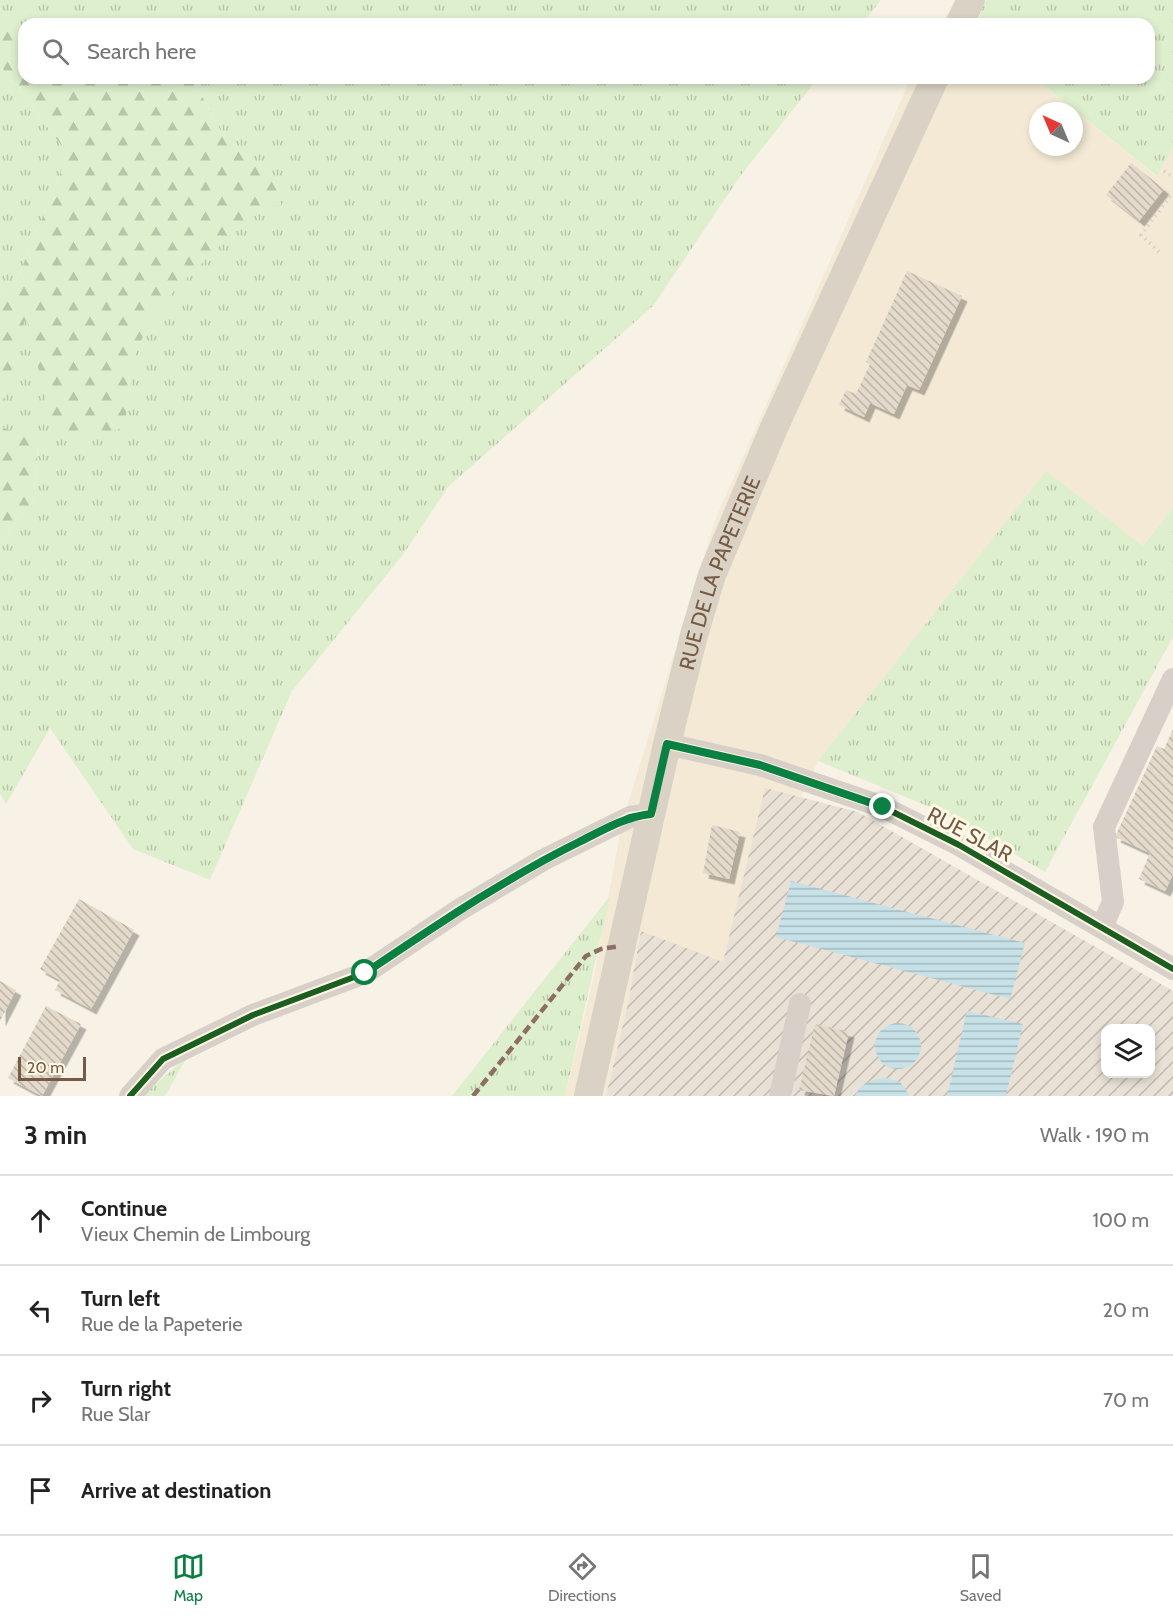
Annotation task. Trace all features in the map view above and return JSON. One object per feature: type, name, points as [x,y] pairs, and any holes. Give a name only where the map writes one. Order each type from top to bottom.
[{"type":"main road","points":[[962,18],[970,0]]},
{"type":"main road","name":"RUE DE LA PAPETERIE","points":[[588,1096],[667,744],[703,605],[740,506],[932,84]]},
{"type":"street","points":[[1102,927],[1113,902],[1104,827],[1173,679]]},
{"type":"street","name":"RUE SLAR","points":[[667,744],[760,765],[883,807],[959,845],[1173,969]]},
{"type":"street","points":[[130,1096],[163,1059],[253,1015],[365,973],[459,910],[543,860],[630,817],[651,814]]},
{"type":"street","points":[[780,1096],[800,1004]]},
{"type":"path","points":[[1164,171],[1173,177]]},
{"type":"path","points":[[1159,252],[1141,236],[1173,192]]},
{"type":"shaded area","points":[[908,84],[1042,84],[1065,102],[1029,102],[1029,156],[1083,156],[1083,117],[1156,176],[1173,147],[1173,508],[1143,546],[1046,472],[818,761],[801,797],[765,789],[723,963],[641,931],[627,1008],[606,1096],[565,1096],[593,981],[622,823],[716,518]]},
{"type":"shaded area","points":[[765,788],[858,812],[1173,991],[1173,1096],[606,1096],[627,1008],[641,931],[723,962]]},
{"type":"green space","points":[[0,0],[881,0],[867,18],[18,18],[18,35],[0,8]]},
{"type":"green space","points":[[986,0],[1173,0],[1173,147],[1157,176],[1083,117],[1083,102],[1065,102],[1042,84],[1155,84],[1155,18],[978,18]]},
{"type":"green space","points":[[0,8],[18,35],[18,84],[195,84],[224,137],[279,180],[281,206],[261,204],[166,299],[137,347],[124,428],[74,439],[52,427],[26,316],[0,412],[0,298],[18,278],[68,154],[0,65]]},
{"type":"green space","points":[[0,65],[68,154],[18,278],[0,298]]},
{"type":"green space","points":[[195,84],[813,84],[741,175],[653,306],[448,487],[402,556],[292,691],[210,880],[133,849],[50,728],[6,804],[0,794],[0,543],[35,498],[38,444],[0,426],[0,412],[26,314],[123,428],[134,356],[149,323],[183,279],[262,201],[279,180],[224,137]]},
{"type":"green space","points":[[0,426],[38,443],[35,498],[0,543]]},
{"type":"green space","points":[[1046,471],[1143,546],[1173,508],[1173,637],[1045,872],[942,812],[818,761]]},
{"type":"green space","points":[[610,896],[565,1096],[452,1096]]},
{"type":"green space","points":[[187,1057],[165,1096],[142,1096]]},
{"type":"water","points":[[791,881],[1025,943],[1010,999],[776,937]]},
{"type":"water","points":[[967,1011],[1023,1024],[1006,1096],[947,1096]]},
{"type":"water","points":[[898,1023],[914,1030],[921,1046],[914,1062],[898,1069],[882,1062],[875,1046],[882,1030]]},
{"type":"water","points":[[887,1078],[900,1082],[910,1096],[855,1096],[868,1082]]},
{"type":"building","points":[[1131,163],[1164,189],[1139,221],[1106,195]]},
{"type":"building","points":[[907,271],[962,296],[919,390],[907,385],[894,414],[870,403],[864,417],[839,405],[846,390],[856,394],[870,364],[866,362]]},
{"type":"building","points":[[1173,729],[1173,874],[1165,891],[1139,879],[1150,853],[1115,837],[1157,746],[1164,749]]},
{"type":"building","points":[[712,825],[740,832],[729,879],[703,873]]},
{"type":"building","points":[[79,899],[134,930],[91,1009],[55,990],[60,980],[40,969]]},
{"type":"building","points":[[0,981],[16,990],[0,1021]]},
{"type":"building","points":[[46,1006],[81,1024],[42,1096],[8,1078]]},
{"type":"building","points":[[815,1024],[849,1032],[834,1096],[799,1090]]},
{"type":"marked path","points":[[473,1096],[586,956],[601,949],[620,946]]},
{"type":"cycle path","points":[[667,744],[760,765],[883,807],[959,845],[1173,969]]},
{"type":"cycle path","points":[[130,1096],[163,1059],[253,1015],[365,973],[459,910],[543,860],[630,817],[651,814]]},
{"type":"route","points":[[365,973],[459,910],[543,860],[630,817],[651,814],[667,744],[760,765],[883,807]]}]
